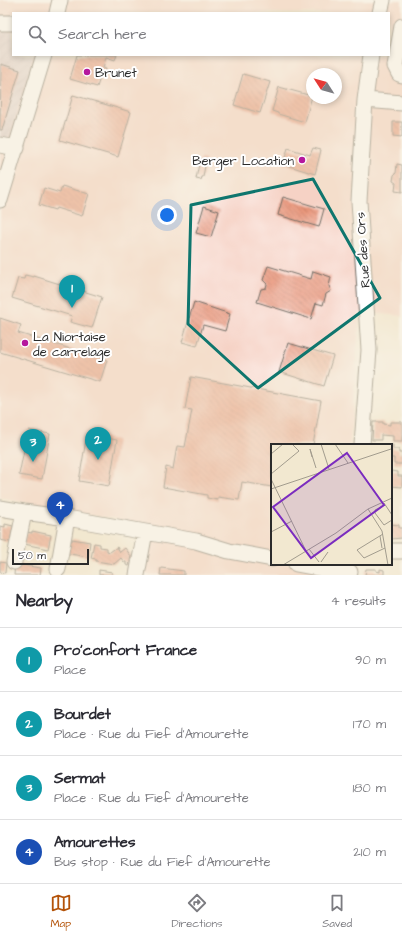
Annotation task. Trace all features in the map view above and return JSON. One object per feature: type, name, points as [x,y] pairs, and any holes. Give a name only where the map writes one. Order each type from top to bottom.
[{"type":"street","points":[[57,12],[60,0]]},
{"type":"street","points":[[380,12],[383,0]]},
{"type":"street","points":[[0,23],[12,23]]},
{"type":"street","points":[[402,26],[395,66],[399,74],[402,75]]},
{"type":"street","points":[[0,200],[44,56]]},
{"type":"street","name":"Rue des Ors","points":[[362,444],[369,350],[359,201],[365,100],[371,56]]},
{"type":"street","points":[[365,100],[402,102]]},
{"type":"street","points":[[0,145],[17,148]]},
{"type":"street","points":[[0,508],[67,518],[196,541],[229,551],[271,559]]},
{"type":"street","points":[[14,562],[24,512]]},
{"type":"street","points":[[58,570],[67,518]]},
{"type":"street","points":[[137,575],[145,532]]},
{"type":"street","points":[[301,565],[328,570],[350,570]]},
{"type":"highlighted area","points":[[313,179],[380,298],[258,388],[188,324],[191,205]]},
{"type":"shaded area","points":[[0,0],[402,0],[402,316],[360,312],[350,444],[271,444],[271,565],[340,565],[339,575],[144,575],[152,527],[0,498]]},
{"type":"shaded area","points":[[0,31],[12,31],[12,56],[34,56],[10,137],[2,139],[0,144]]},
{"type":"building","name":"Brunet","points":[[77,56],[117,56],[115,60],[106,57],[103,68],[106,69],[104,76],[101,75],[97,87],[70,79]]},
{"type":"building","points":[[1,64],[20,70],[2,130],[0,130]]},
{"type":"building","points":[[243,74],[270,82],[260,113],[234,105]]},
{"type":"building","points":[[279,87],[306,94],[306,104],[310,104],[305,122],[272,111]]},
{"type":"building","points":[[73,95],[131,112],[118,157],[60,140]]},
{"type":"building","points":[[393,122],[402,122],[402,137],[393,136]]},
{"type":"building","name":"Berger Location","points":[[288,148],[310,155],[313,148],[321,150],[315,174],[283,164]]},
{"type":"building","points":[[200,159],[206,160],[203,177],[201,180],[196,179]]},
{"type":"building","points":[[397,164],[402,165],[402,192],[395,191],[396,183],[393,181]]},
{"type":"building","points":[[62,186],[89,194],[82,216],[56,208],[55,210],[39,205],[44,188],[60,193]]},
{"type":"building","points":[[283,197],[324,209],[319,227],[278,215]]},
{"type":"building","points":[[204,206],[219,211],[211,237],[196,233]]},
{"type":"building","points":[[268,266],[311,279],[313,271],[331,277],[329,286],[331,291],[326,294],[323,305],[316,303],[311,319],[257,302],[261,289],[266,288],[267,284],[263,280]]},
{"type":"building","points":[[25,275],[34,276],[102,297],[92,328],[70,322],[72,316],[12,298],[18,278],[24,279]]},
{"type":"building","points":[[194,302],[230,314],[225,331],[203,325],[197,346],[182,342]]},
{"type":"building","name":"La Niortaise de carrelage","points":[[0,318],[21,325],[18,333],[107,360],[100,382],[0,352]]},
{"type":"building","points":[[288,343],[333,356],[324,386],[279,372]]},
{"type":"building","points":[[191,377],[321,401],[313,444],[271,444],[271,487],[242,482],[239,500],[218,497],[218,500],[207,498],[207,495],[163,487],[166,467],[173,469],[177,446],[185,447],[192,410],[185,409]]},
{"type":"building","points":[[373,422],[383,422],[383,424],[390,425],[390,422],[402,422],[402,441],[393,441],[393,436],[381,435],[381,440],[372,440]]},
{"type":"building","points":[[29,430],[50,434],[42,479],[19,475]]},
{"type":"building","points":[[87,434],[117,440],[109,486],[79,481]]},
{"type":"building","points":[[392,445],[393,449],[399,449],[399,453],[402,453],[402,464],[394,464],[394,458],[392,458]]},
{"type":"building","points":[[392,471],[398,472],[398,476],[402,476],[402,487],[392,486]]},
{"type":"building","points":[[5,524],[13,526],[10,542],[0,540],[0,526],[5,527]]},
{"type":"building","points":[[392,524],[399,525],[399,528],[402,528],[402,538],[392,539]]},
{"type":"building","points":[[32,531],[51,535],[48,549],[24,544],[26,532],[32,533]]},
{"type":"building","points":[[72,539],[90,542],[88,557],[64,553],[66,541],[72,541]]},
{"type":"building","points":[[94,543],[100,544],[100,547],[107,548],[107,551],[110,552],[117,547],[120,552],[125,548],[131,556],[129,566],[126,565],[126,562],[124,562],[121,558],[114,564],[96,561],[96,559],[91,558]]},
{"type":"building","points":[[0,562],[6,563],[5,573],[0,572]]},
{"type":"building","points":[[15,564],[41,568],[40,575],[14,575]]},
{"type":"building","points":[[161,568],[184,571],[184,575],[160,575]]},
{"type":"building","points":[[366,569],[376,569],[376,571],[380,572],[380,569],[384,570],[384,575],[365,575]]},
{"type":"building","points":[[99,570],[112,572],[112,575],[99,575]]},
{"type":"place","name":"Brunet","points":[[87,72]]},
{"type":"place","name":"Berger Location","points":[[302,160]]},
{"type":"place","name":"Pro'confort France","points":[[72,308]]},
{"type":"place","name":"La Niortaise de carrelage","points":[[25,343]]},
{"type":"place","name":"Bourdet","points":[[98,460]]},
{"type":"place","name":"Sermat","points":[[33,462]]},
{"type":"place","name":"Amourettes","points":[[60,525]]}]
